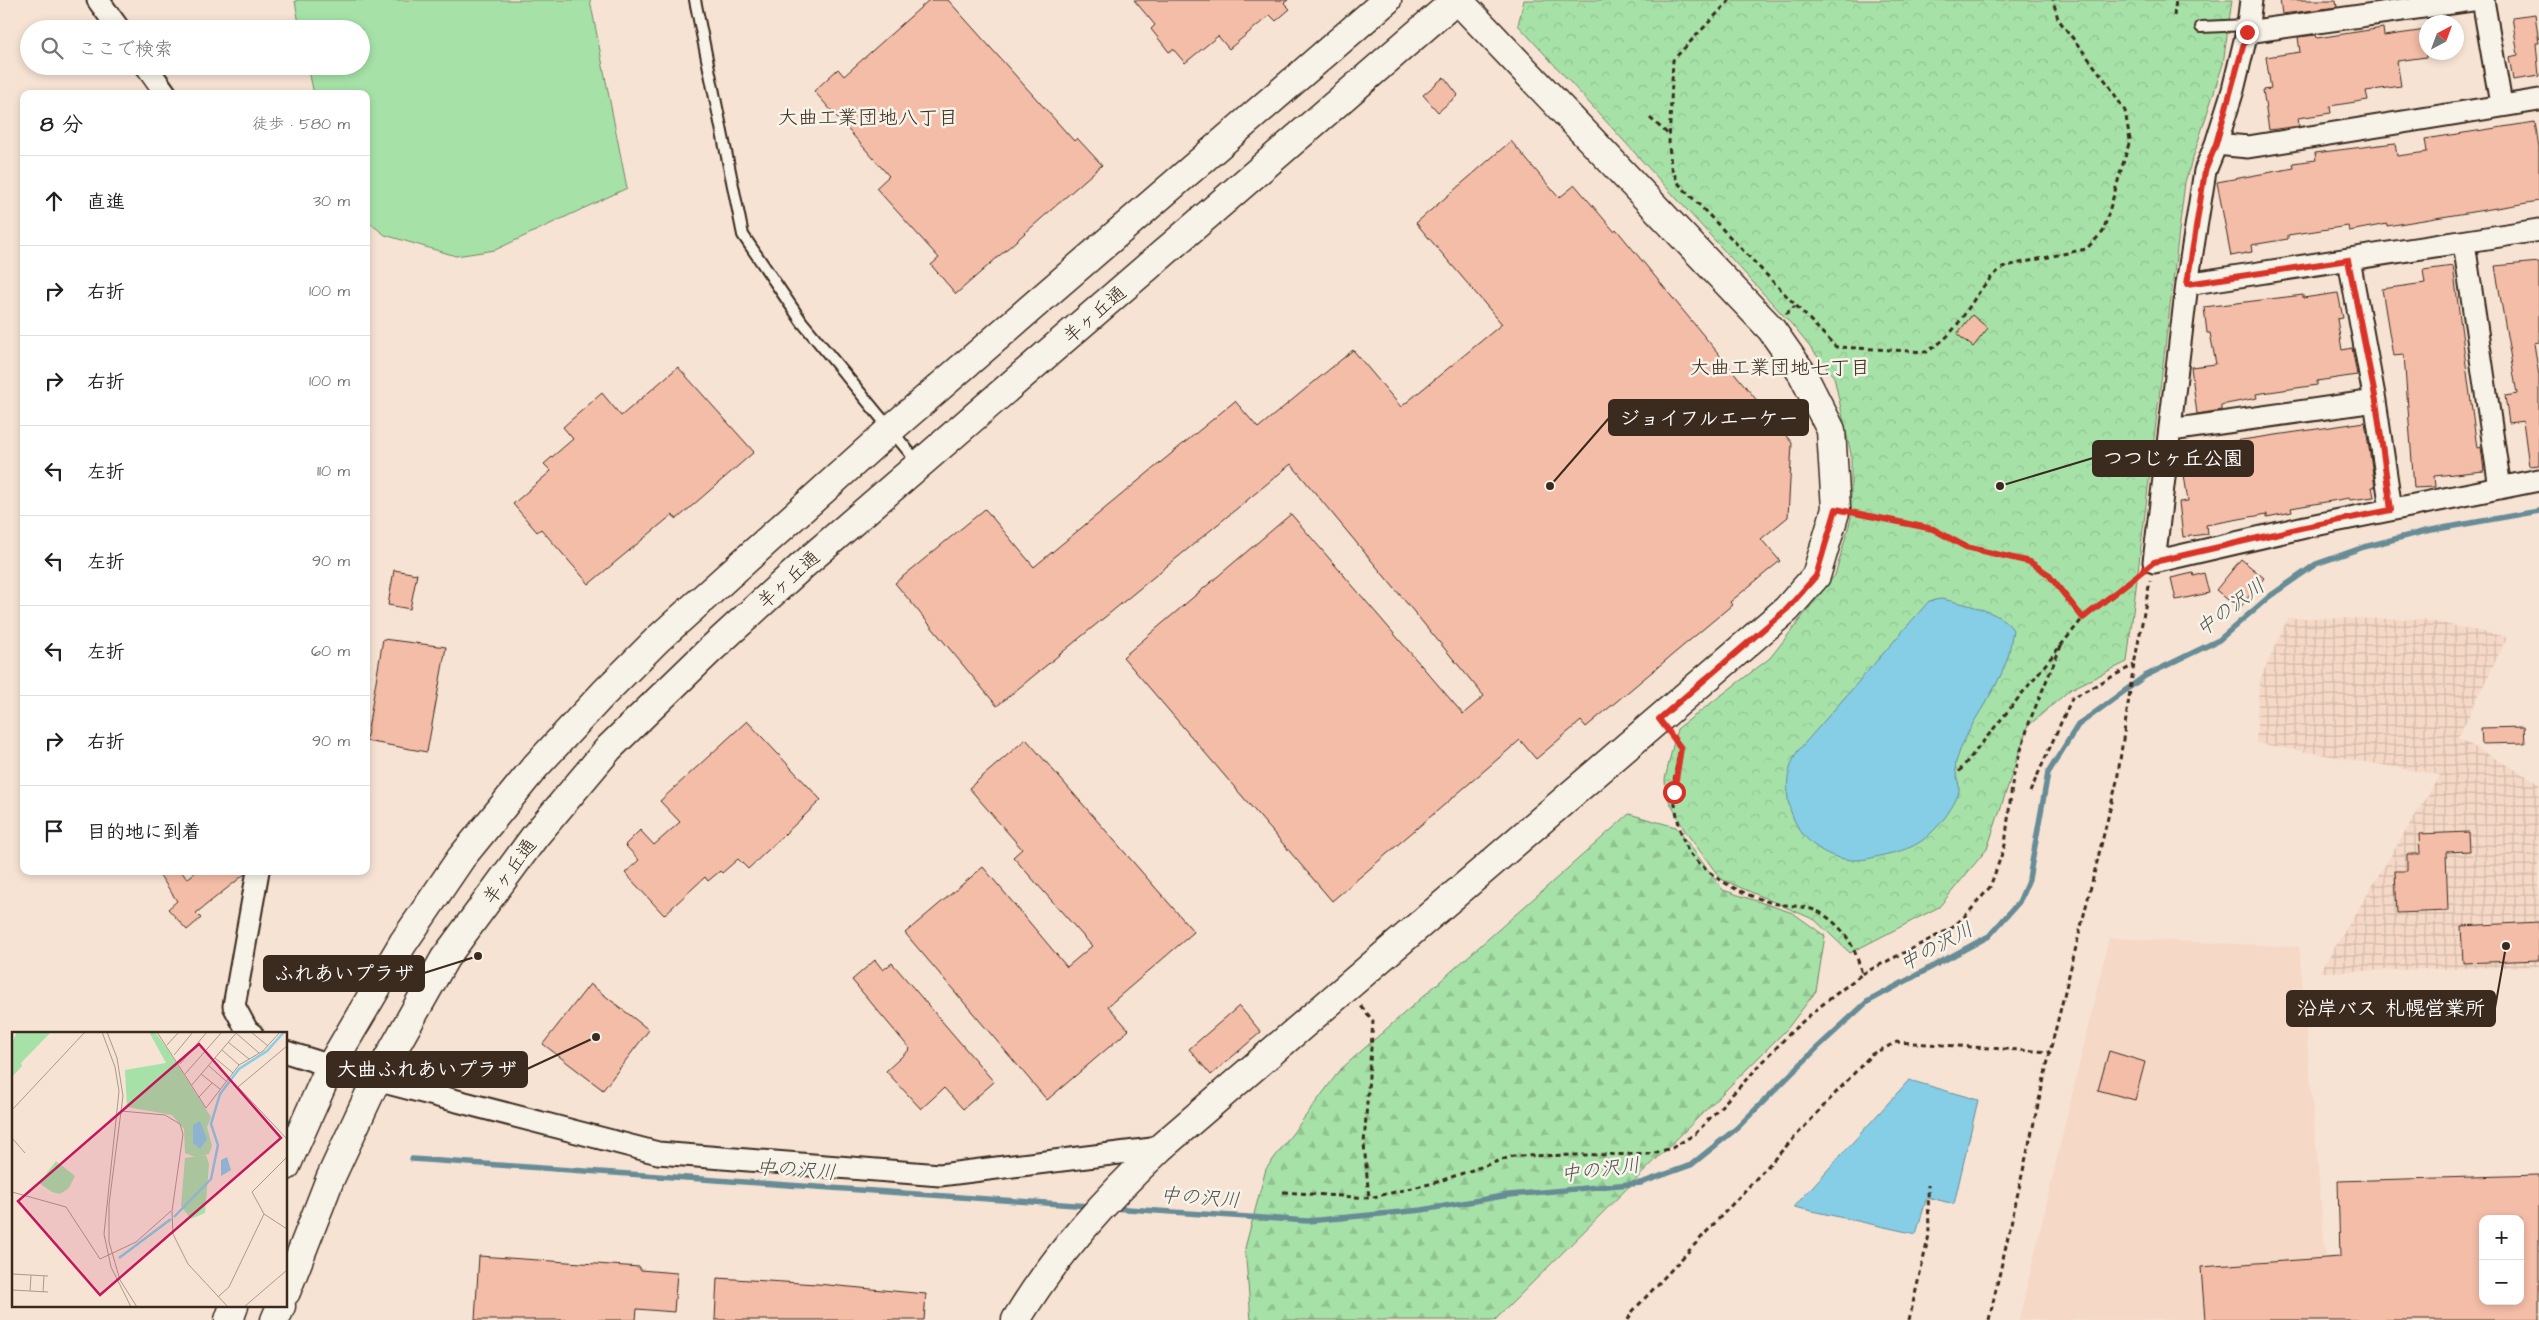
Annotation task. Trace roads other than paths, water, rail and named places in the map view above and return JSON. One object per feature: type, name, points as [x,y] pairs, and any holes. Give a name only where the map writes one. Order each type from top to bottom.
[{"type":"main road","points":[[288,1162],[330,1067],[403,942],[450,873],[535,767],[658,639],[892,429],[1387,0]]},
{"type":"main road","points":[[1016,1320],[1039,1283],[1070,1243],[1125,1181],[1160,1148],[1787,609],[1816,576],[1836,509],[1831,430],[1802,373],[1771,329],[1457,0]]},
{"type":"main road","name":"羊ヶ丘通","points":[[288,1287],[330,1179],[376,1080],[446,958],[534,836],[609,748],[773,592],[1457,0]]},
{"type":"main road","points":[[229,1320],[233,1308]]},
{"type":"main road","points":[[276,1320],[280,1308]]},
{"type":"street","points":[[98,0],[112,20]]},
{"type":"street","points":[[2251,0],[2248,29],[2216,144],[2205,171],[2187,284],[2154,562],[2305,527],[2539,480]]},
{"type":"street","points":[[2248,29],[2472,0]]},
{"type":"street","points":[[2483,0],[2501,104]]},
{"type":"street","points":[[152,75],[163,90]]},
{"type":"street","points":[[2216,144],[2248,147],[2501,104],[2539,100]]},
{"type":"street","points":[[2187,284],[2539,230]]},
{"type":"street","points":[[2464,243],[2500,488]]},
{"type":"street","points":[[2348,260],[2376,401],[2391,510]]},
{"type":"street","points":[[2171,430],[2376,401]]},
{"type":"street","points":[[248,1032],[234,1006],[257,875]]},
{"type":"street","points":[[288,1053],[376,1080],[658,1153],[940,1175],[1160,1148]]},
{"type":"lane","points":[[695,0],[744,235],[802,322],[920,465]]},
{"type":"lane","points":[[2201,27],[2248,29]]},
{"type":"water","points":[[1941,599],[1991,613],[2008,623],[2013,630],[2008,657],[2002,673],[1967,735],[1956,762],[1958,795],[1948,814],[1933,831],[1919,843],[1906,849],[1858,860],[1840,858],[1824,852],[1810,842],[1792,816],[1787,784],[1790,768],[1797,752],[1929,601]]},
{"type":"water","points":[[1909,1080],[1978,1100],[1954,1204],[1927,1197],[1916,1234],[1794,1207]]},
{"type":"waterway","name":"中の沢川","points":[[1112,1208],[1308,1221],[1422,1210],[1509,1195],[1641,1183],[1691,1165],[1737,1128],[1817,1048],[1867,1002],[1989,936],[2019,902],[2029,879],[2048,773],[2078,725],[2145,676],[2219,640],[2270,596],[2316,564],[2364,547],[2426,531],[2539,511]]},
{"type":"waterway","name":"中の沢川","points":[[412,1159],[1090,1206]]},
{"type":"place","name":"ジョイフルエーケー","points":[[1550,486]]},
{"type":"place","name":"つつじヶ丘公園","points":[[2000,486]]},
{"type":"place","name":"沿岸バス 札幌営業所","points":[[2506,946]]},
{"type":"place","name":"ふれあいプラザ","points":[[478,956]]},
{"type":"place","name":"大曲ふれあいプラザ","points":[[596,1037]]},
{"type":"district","name":"大曲工業団地八丁目","points":[[868,117]]},
{"type":"district","name":"大曲工業団地七丁目","points":[[1780,367]]}]
